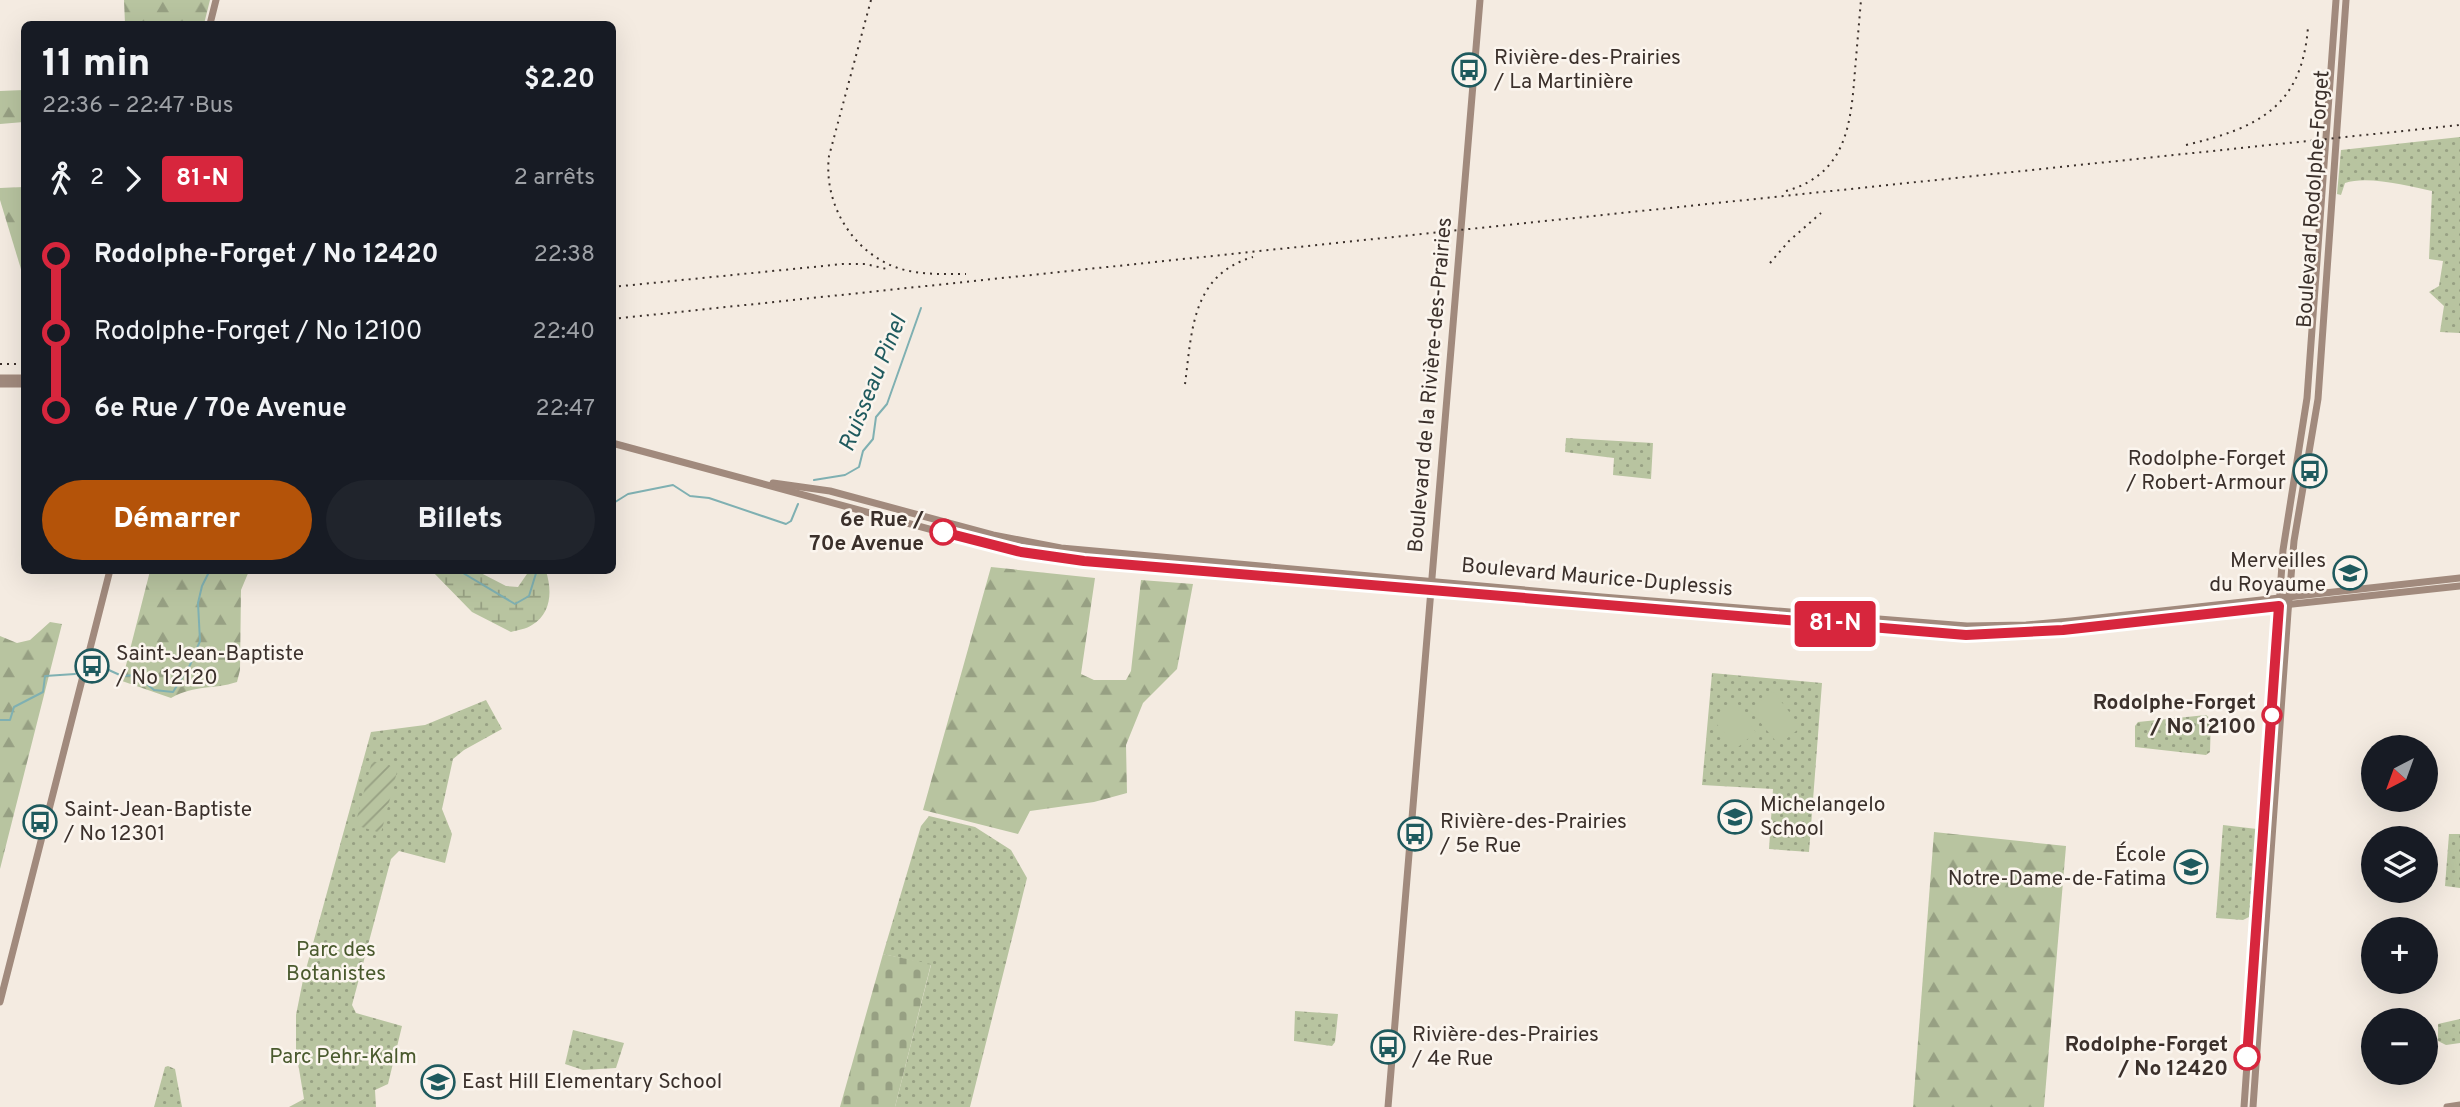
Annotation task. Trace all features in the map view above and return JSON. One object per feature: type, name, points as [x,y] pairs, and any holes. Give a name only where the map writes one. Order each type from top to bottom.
[{"type":"street","points":[[211,21],[216,0]]},
{"type":"street","name":"Boulevard de la Rivière-des-Prairies","points":[[1388,1107],[1480,0]]},
{"type":"street","name":"Boulevard Rodolphe-Forget","points":[[2244,1107],[2279,606],[2288,516],[2307,398],[2336,0]]},
{"type":"street","name":"Boulevard Rodolphe-Forget","points":[[2253,1107],[2294,541],[2318,399],[2346,0]]},
{"type":"street","points":[[0,378],[21,378]]},
{"type":"street","points":[[0,384],[21,384]]},
{"type":"street","points":[[2307,398],[2318,399]]},
{"type":"street","name":"Boulevard Maurice-Duplessis","points":[[616,444],[977,542],[1044,556],[1431,586],[1982,626],[2059,622],[2280,597],[2289,601],[2460,586]]},
{"type":"street","name":"Boulevard Maurice-Duplessis","points":[[738,477],[830,491],[992,535],[1045,546],[1431,586],[1966,635],[2063,630],[2279,606],[2289,601],[2460,578]]},
{"type":"street","points":[[1044,556],[1045,546]]},
{"type":"street","points":[[0,1002],[109,574]]},
{"type":"street","points":[[2447,1107],[2460,1105]]},
{"type":"green space","points":[[124,0],[210,0],[205,21],[125,21]]},
{"type":"green space","points":[[21,90],[21,122],[0,124],[0,91]]},
{"type":"green space","points":[[2460,137],[2460,333],[2440,332],[2444,306],[2429,292],[2439,286],[2443,261],[2429,259],[2432,191],[2365,180],[2345,183],[2341,195],[2337,194],[2341,150]]},
{"type":"green space","points":[[21,187],[21,269],[0,200],[0,188]]},
{"type":"green space","points":[[1566,438],[1653,443],[1651,479],[1613,475],[1614,458],[1565,452]]},
{"type":"green space","points":[[991,567],[1095,578],[1081,674],[1094,680],[1126,680],[1131,671],[1141,580],[1193,584],[1177,669],[1143,703],[1126,745],[1127,793],[1094,802],[1030,811],[1018,834],[923,810]]},
{"type":"green space","points":[[149,574],[248,574],[241,590],[240,670],[237,682],[197,689],[171,698],[122,681]]},
{"type":"green space","points":[[435,574],[483,574],[506,586],[518,587],[527,574],[547,574],[549,586],[547,608],[532,625],[511,632],[472,612]]},
{"type":"green space","points":[[50,622],[62,624],[0,869],[0,636],[17,643],[30,640]]},
{"type":"green space","points":[[1712,673],[1822,683],[1809,852],[1769,849],[1773,789],[1702,785]]},
{"type":"green space","points":[[1773,691],[1801,727],[1779,745],[1750,710]]},
{"type":"green space","points":[[486,700],[502,729],[453,759],[442,809],[452,834],[445,863],[399,851],[391,859],[352,1005],[356,1013],[402,1026],[388,1084],[375,1090],[376,1107],[289,1107],[304,1099],[296,1051],[296,1015],[303,980],[371,732],[425,725]]},
{"type":"green space","points":[[1734,705],[1756,732],[1737,748],[1714,721]]},
{"type":"green space","points":[[2206,715],[2211,719],[2210,752],[2206,755],[2135,747],[2135,726],[2138,722]]},
{"type":"green space","points":[[372,761],[398,768],[381,833],[355,825]]},
{"type":"green space","points":[[929,816],[975,827],[1011,850],[1027,878],[970,1107],[895,1107],[931,965],[883,954],[921,826]]},
{"type":"green space","points":[[2223,825],[2257,829],[2251,916],[2243,920],[2216,918]]},
{"type":"green space","points":[[1934,832],[2066,846],[2044,1107],[1913,1107]]},
{"type":"green space","points":[[2449,834],[2460,834],[2460,888],[2445,886]]},
{"type":"green space","name":"Parc des Botanistes","points":[[333,936],[362,945],[349,986],[321,977]]},
{"type":"green space","points":[[883,954],[931,964],[895,1107],[840,1107]]},
{"type":"green space","points":[[1295,1011],[1338,1014],[1335,1042],[1332,1046],[1294,1041]]},
{"type":"green space","points":[[2460,1019],[2460,1043],[2446,1045],[2438,1041],[2438,1024]]},
{"type":"green space","points":[[573,1030],[624,1043],[616,1068],[583,1070],[565,1064]]},
{"type":"green space","points":[[165,1067],[175,1069],[182,1107],[154,1107]]},
{"type":"waterway","name":"Ruisseau Pinel","points":[[814,480],[845,475],[859,467],[863,451],[873,439],[876,417],[887,404],[921,308]]},
{"type":"waterway","name":"Ruisseau Pinel","points":[[616,502],[628,494],[673,485],[690,496],[709,498],[786,524],[791,521],[798,504]]},
{"type":"waterway","name":"Ruisseau Pinel","points":[[100,666],[122,676],[136,675],[154,690],[173,692],[190,665],[200,641],[198,603],[208,574]]},
{"type":"waterway","name":"Ruisseau Pinel","points":[[465,574],[515,604],[529,596],[536,574]]},
{"type":"waterway","name":"Ruisseau Pinel","points":[[0,720],[10,720],[14,707],[43,692],[45,676],[75,674]]},
{"type":"railway","points":[[871,0],[829,156],[828,174],[837,210],[856,240],[884,262],[917,272],[966,274]]},
{"type":"railway","points":[[1786,191],[1806,183],[1822,172],[1834,159],[1842,144],[1851,109],[1861,0]]},
{"type":"railway","points":[[2186,145],[2235,131],[2272,110],[2286,95],[2297,77],[2308,27]]},
{"type":"railway","points":[[616,319],[2460,125]]},
{"type":"railway","points":[[1770,263],[1789,241],[1821,213]]},
{"type":"railway","points":[[1185,384],[1193,326],[1206,291],[1217,277],[1233,265],[1253,257]]},
{"type":"railway","points":[[616,287],[843,264],[865,264],[887,269]]},
{"type":"railway","points":[[0,364],[21,364]]},
{"type":"bus line","name":"81-N","points":[[943,532],[1021,552],[1064,559],[1966,635],[2063,630],[2279,606],[2247,1057]]},
{"type":"place","name":"Rivière-des-Prairies / La Martinière","points":[[1469,70]]},
{"type":"place","name":"Rodolphe-Forget / Robert-Armour","points":[[2310,471]]},
{"type":"place","name":"6e Rue / 70e Avenue","points":[[943,532]]},
{"type":"place","name":"Merveilles du Royaume","points":[[2350,573]]},
{"type":"place","name":"Saint-Jean-Baptiste / No 12120","points":[[92,666]]},
{"type":"place","name":"Rodolphe-Forget / No 12100","points":[[2272,715]]},
{"type":"place","name":"Michelangelo School","points":[[1735,817]]},
{"type":"place","name":"Saint-Jean-Baptiste / No 12301","points":[[40,822]]},
{"type":"place","name":"Rivière-des-Prairies / 5e Rue","points":[[1415,834]]},
{"type":"place","name":"École Notre-Dame-de-Fatima","points":[[2191,867]]},
{"type":"place","name":"Rivière-des-Prairies / 4e Rue","points":[[1388,1047]]},
{"type":"place","name":"Rodolphe-Forget / No 12420","points":[[2247,1057]]},
{"type":"place","name":"East Hill Elementary School","points":[[438,1082]]},
{"type":"park label","name":"Parc Pehr-Kalm","points":[[343,1057]]}]
